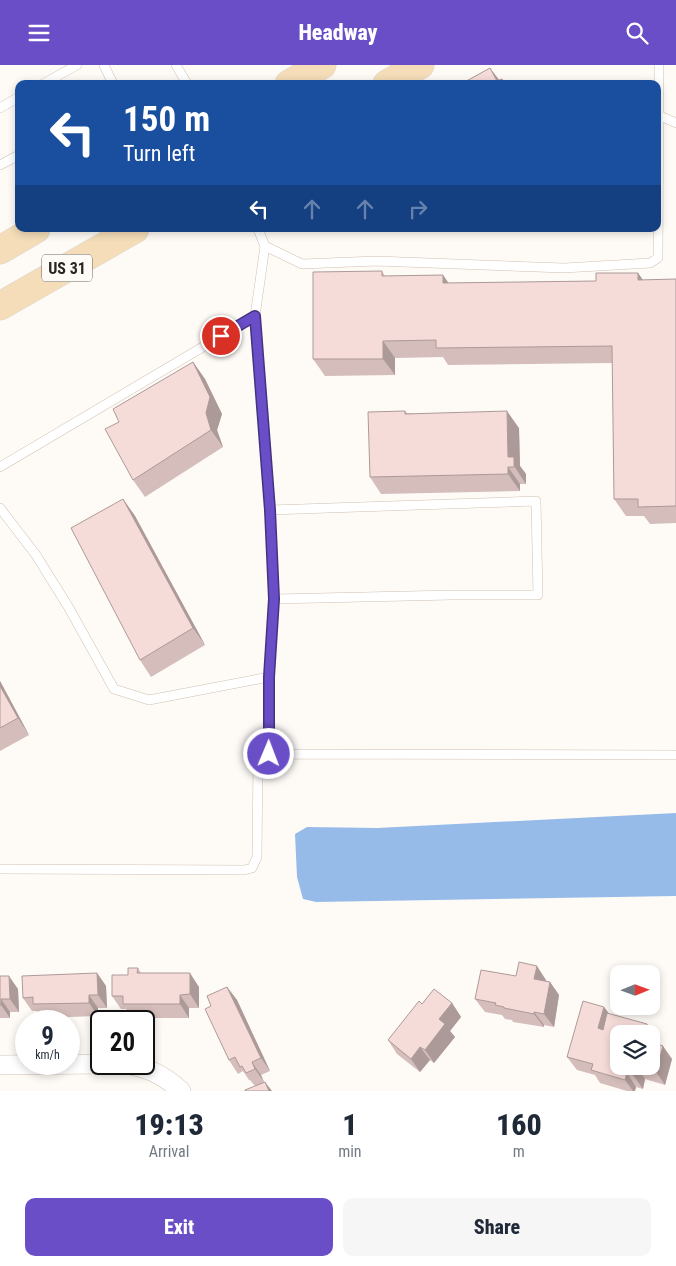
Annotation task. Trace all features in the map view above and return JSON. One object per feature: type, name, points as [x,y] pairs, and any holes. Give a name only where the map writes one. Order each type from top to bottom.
[{"type":"main road","points":[[296,80],[322,65]]},
{"type":"main road","points":[[394,80],[420,65]]},
{"type":"main road","name":"US 31","points":[[0,250],[31,232]]},
{"type":"main road","name":"US 31","points":[[0,306],[130,232]]},
{"type":"street","points":[[0,1065],[90,1064]]},
{"type":"street","points":[[155,1072],[173,1083],[181,1091]]},
{"type":"lane","points":[[50,80],[77,65]]},
{"type":"lane","points":[[104,65],[111,80]]},
{"type":"lane","points":[[176,65],[185,80]]},
{"type":"lane","points":[[659,65],[659,80]]},
{"type":"lane","points":[[0,108],[15,99]]},
{"type":"lane","points":[[661,116],[676,123]]},
{"type":"lane","points":[[0,165],[15,157]]},
{"type":"lane","points":[[259,232],[265,246],[255,316],[270,510],[274,599],[269,677],[269,754]]},
{"type":"lane","points":[[265,246],[302,264],[386,261],[564,268],[650,263],[658,258],[658,232]]},
{"type":"lane","points":[[0,467],[255,316]]},
{"type":"lane","points":[[270,510],[536,501],[538,595],[274,599]]},
{"type":"lane","points":[[0,508],[36,555],[69,608],[114,689],[149,700],[269,677]]},
{"type":"lane","points":[[0,869],[244,870],[252,868],[257,857],[258,760],[269,754],[676,755]]},
{"type":"water","points":[[676,813],[676,896],[316,902],[303,899],[297,877],[295,834],[307,827],[377,828]]},
{"type":"building","points":[[490,68],[496,80],[468,80]]},
{"type":"building","points":[[382,271],[382,276],[443,275],[443,283],[596,281],[596,273],[638,273],[638,280],[676,279],[676,506],[638,507],[638,499],[614,499],[612,346],[436,348],[436,340],[383,341],[383,359],[313,359],[313,272]]},
{"type":"building","points":[[193,362],[210,397],[206,413],[211,430],[133,480],[105,429],[119,422],[113,409]]},
{"type":"building","points":[[405,411],[405,414],[507,411],[508,457],[514,457],[514,467],[508,467],[508,474],[370,477],[368,412]]},
{"type":"building","points":[[123,499],[193,628],[140,660],[71,528]]},
{"type":"building","points":[[0,686],[18,718],[0,728]]},
{"type":"building","points":[[519,962],[537,966],[534,979],[550,982],[544,1014],[504,1008],[495,1005],[496,1003],[475,999],[481,970],[516,976]]},
{"type":"building","points":[[128,968],[138,968],[137,973],[190,973],[190,994],[180,995],[180,1004],[123,1004],[123,996],[112,996],[112,975],[128,975]]},
{"type":"building","points":[[97,973],[98,995],[89,995],[89,1003],[33,1004],[33,997],[23,998],[22,976]]},
{"type":"building","points":[[0,976],[9,976],[10,999],[1,999],[1,1005],[0,1005]]},
{"type":"building","points":[[227,987],[261,1058],[252,1062],[255,1069],[246,1073],[242,1066],[240,1067],[235,1057],[229,1060],[205,1009],[211,1006],[207,996]]},
{"type":"building","points":[[434,989],[452,1003],[439,1019],[445,1024],[425,1050],[420,1047],[411,1059],[388,1040],[419,1001],[422,1004]]},
{"type":"building","points":[[583,1001],[604,1007],[598,1028],[603,1030],[607,1013],[647,1024],[610,1025],[610,1075],[626,1075],[625,1080],[591,1070],[593,1064],[567,1057]]},
{"type":"building","points":[[660,1045],[663,1046],[660,1057]]},
{"type":"building","points":[[265,1082],[269,1091],[245,1091],[245,1090]]},
{"type":"route","points":[[221,336],[255,316],[270,510],[274,599],[269,677],[269,754]]}]
